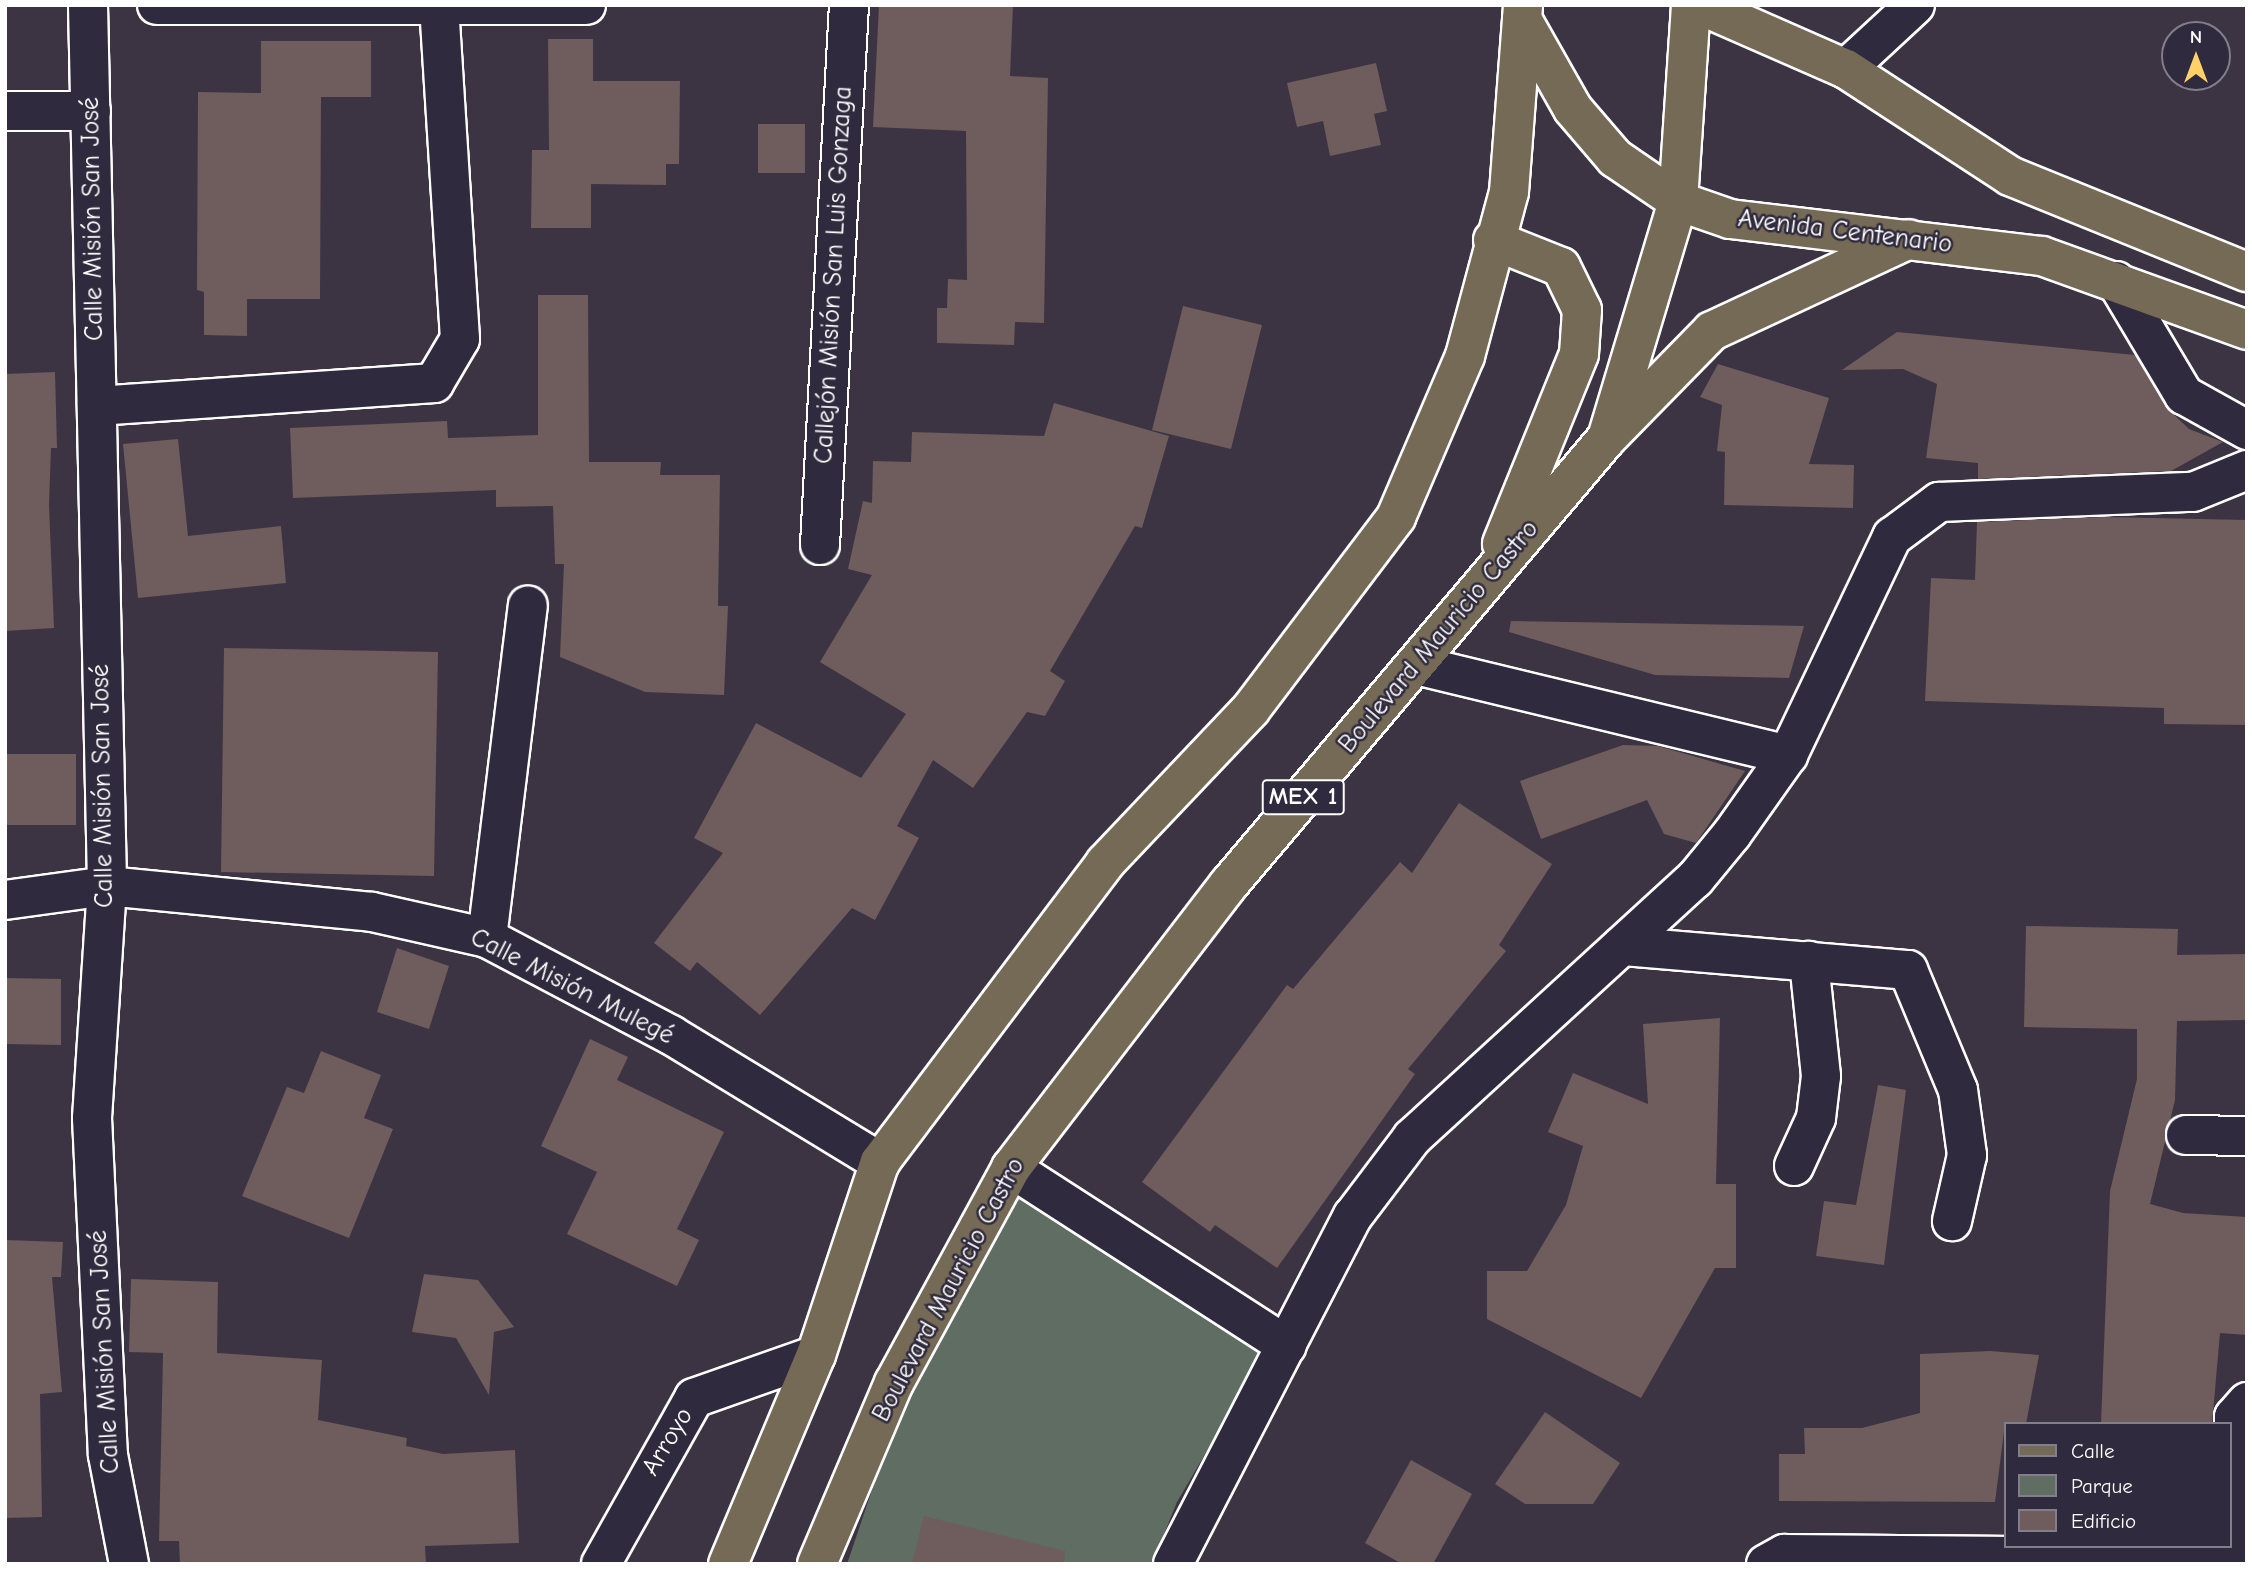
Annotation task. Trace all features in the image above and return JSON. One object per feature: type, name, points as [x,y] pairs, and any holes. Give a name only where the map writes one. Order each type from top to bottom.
[{"type":"main road","name":"Boulevard Mauricio Castro","points":[[817,1564],[894,1382],[1011,1168],[1229,884],[1607,438],[1678,201],[1691,5]]},
{"type":"main road","points":[[1700,5],[1846,69],[2010,176],[2247,272]]},
{"type":"main road","name":"Avenida Centenario","points":[[1522,12],[1573,109],[1606,149],[1678,201],[1730,219],[2042,256],[2247,330]]},
{"type":"main road","points":[[728,1564],[816,1355],[880,1162],[1105,863],[1251,709],[1395,517],[1465,356],[1493,240],[1508,192],[1522,12]]},
{"type":"main road","points":[[1607,438],[1712,331],[1909,239]]},
{"type":"main road","points":[[1482,587],[1579,354],[1582,310],[1561,267],[1493,240]]},
{"type":"street","name":"Calle Misión San José","points":[[88,5],[107,886],[92,1118],[108,1455],[129,1564]]},
{"type":"street","points":[[157,5],[439,8],[586,5]]},
{"type":"street","name":"Callejón Misión San Luis Gonzaga","points":[[820,545],[849,5]]},
{"type":"street","points":[[1846,69],[1915,5]]},
{"type":"street","points":[[97,406],[434,383],[460,339],[439,8]]},
{"type":"street","points":[[5,111],[91,111]]},
{"type":"street","points":[[2116,281],[2184,395],[2247,430]]},
{"type":"street","points":[[1174,1564],[1353,1216],[1412,1138],[1695,879],[1788,755],[1892,537],[1916,514],[1971,496],[2193,492],[2247,470]]},
{"type":"street","points":[[487,938],[528,606]]},
{"type":"street","points":[[1416,665],[1788,755]]},
{"type":"street","name":"Calle Misión Mulegé","points":[[5,900],[107,886],[372,912],[487,938],[671,1035],[880,1162]]},
{"type":"street","points":[[1622,946],[1908,970],[1958,1090],[1967,1155],[1952,1221]]},
{"type":"street","points":[[1794,1166],[1815,1118],[1821,1076],[1809,961]]},
{"type":"street","points":[[2186,1135],[2247,1136]]},
{"type":"street","points":[[1011,1168],[1287,1346]]},
{"type":"street","name":"Arroyo","points":[[601,1564],[694,1398],[816,1355]]},
{"type":"street","points":[[1766,1564],[1784,1554],[2241,1558],[2234,1417],[2247,1402]]},
{"type":"green space","points":[[1012,1182],[1265,1352],[1177,1502],[1152,1564],[847,1564],[892,1431]]},
{"type":"building","points":[[879,5],[1013,5],[1010,76],[1048,78],[1044,323],[1015,322],[1014,345],[937,343],[937,308],[947,308],[948,279],[967,280],[966,131],[873,127]]},
{"type":"building","points":[[548,39],[593,39],[593,81],[680,81],[679,164],[666,164],[666,185],[591,184],[591,228],[531,228],[532,150],[549,150]]},
{"type":"building","points":[[261,41],[371,41],[371,97],[321,97],[320,299],[247,299],[247,336],[204,335],[204,292],[197,290],[198,92],[261,93]]},
{"type":"building","points":[[1376,63],[1387,111],[1374,114],[1381,145],[1330,156],[1323,121],[1297,127],[1287,83]]},
{"type":"building","points":[[758,124],[805,124],[805,173],[758,173]]},
{"type":"building","points":[[538,295],[588,295],[589,462],[661,462],[660,475],[720,475],[718,606],[728,606],[724,695],[645,692],[560,657],[564,564],[555,564],[553,506],[496,507],[496,490],[293,498],[290,428],[447,421],[448,438],[538,435]]},
{"type":"building","points":[[1183,306],[1262,325],[1231,449],[1152,430]]},
{"type":"building","points":[[1897,332],[2135,355],[2166,407],[2189,429],[2223,442],[2171,471],[1978,479],[1978,463],[1926,458],[1937,384],[1903,369],[1842,370]]},
{"type":"building","points":[[1718,364],[1829,398],[1809,464],[1854,465],[1853,508],[1724,505],[1725,452],[1717,451],[1722,405],[1700,397]]},
{"type":"building","points":[[55,372],[57,448],[51,448],[49,505],[54,628],[5,631],[5,374]]},
{"type":"building","points":[[1054,403],[1169,436],[1142,528],[1135,526],[1050,671],[1065,681],[1045,716],[1027,712],[973,788],[933,760],[897,826],[919,838],[875,920],[852,908],[760,1015],[697,962],[690,971],[654,943],[723,853],[694,838],[756,723],[861,778],[906,714],[820,662],[872,575],[848,569],[863,501],[872,503],[873,461],[911,462],[912,432],[1044,436]]},
{"type":"building","points":[[178,439],[188,536],[281,526],[286,583],[138,598],[123,444]]},
{"type":"building","points":[[2103,517],[2247,520],[2247,725],[2164,724],[2164,708],[1925,701],[1931,578],[1975,580],[1977,522]]},
{"type":"building","points":[[1511,621],[1804,626],[1789,678],[1655,675],[1509,632]]},
{"type":"building","points":[[224,648],[438,652],[434,876],[221,872]]},
{"type":"building","points":[[1623,745],[1658,746],[1745,771],[1696,843],[1664,834],[1647,800],[1541,839],[1520,781]]},
{"type":"building","points":[[5,754],[76,754],[76,825],[5,825]]},
{"type":"building","points":[[1459,803],[1552,864],[1499,945],[1506,951],[1408,1069],[1415,1074],[1277,1268],[1215,1225],[1210,1232],[1142,1182],[1287,985],[1293,989],[1400,862],[1412,873]]},
{"type":"building","points":[[2026,926],[2178,929],[2177,955],[2247,954],[2247,1020],[2177,1021],[2175,1100],[2150,1204],[2183,1213],[2247,1217],[2247,1335],[2220,1333],[2212,1422],[2101,1422],[2110,1191],[2137,1079],[2137,1029],[2024,1027]]},
{"type":"building","points":[[397,948],[449,966],[429,1029],[377,1012]]},
{"type":"building","points":[[5,978],[61,979],[61,1045],[5,1044]]},
{"type":"building","points":[[1720,1018],[1716,1184],[1736,1184],[1736,1268],[1715,1268],[1641,1398],[1487,1319],[1487,1271],[1527,1271],[1566,1205],[1583,1146],[1548,1132],[1573,1073],[1648,1104],[1643,1024]]},
{"type":"building","points":[[590,1039],[628,1057],[617,1080],[724,1132],[677,1229],[699,1240],[677,1286],[567,1234],[597,1172],[541,1146]]},
{"type":"building","points":[[321,1051],[381,1075],[364,1118],[393,1129],[349,1238],[242,1196],[287,1087],[304,1093]]},
{"type":"building","points":[[1878,1085],[1906,1090],[1884,1265],[1816,1256],[1824,1201],[1856,1205]]},
{"type":"building","points":[[5,1240],[63,1242],[61,1277],[52,1277],[62,1392],[40,1394],[42,1517],[5,1518]]},
{"type":"building","points":[[424,1274],[478,1280],[514,1327],[494,1332],[489,1395],[456,1338],[412,1332]]},
{"type":"building","points":[[131,1279],[218,1282],[217,1353],[322,1360],[318,1420],[407,1438],[406,1446],[443,1454],[515,1450],[519,1543],[425,1546],[426,1564],[180,1564],[179,1541],[159,1541],[163,1353],[129,1352]]},
{"type":"building","points":[[1990,1351],[2039,1355],[2026,1422],[2004,1422],[1995,1502],[1779,1501],[1779,1454],[1805,1454],[1804,1428],[1862,1428],[1920,1413],[1920,1354]]},
{"type":"building","points":[[1545,1412],[1620,1463],[1593,1504],[1525,1504],[1495,1484]]},
{"type":"building","points":[[1411,1460],[1472,1494],[1433,1564],[1402,1564],[1365,1543]]},
{"type":"building","points":[[924,1516],[1065,1551],[1064,1564],[912,1564]]}]
